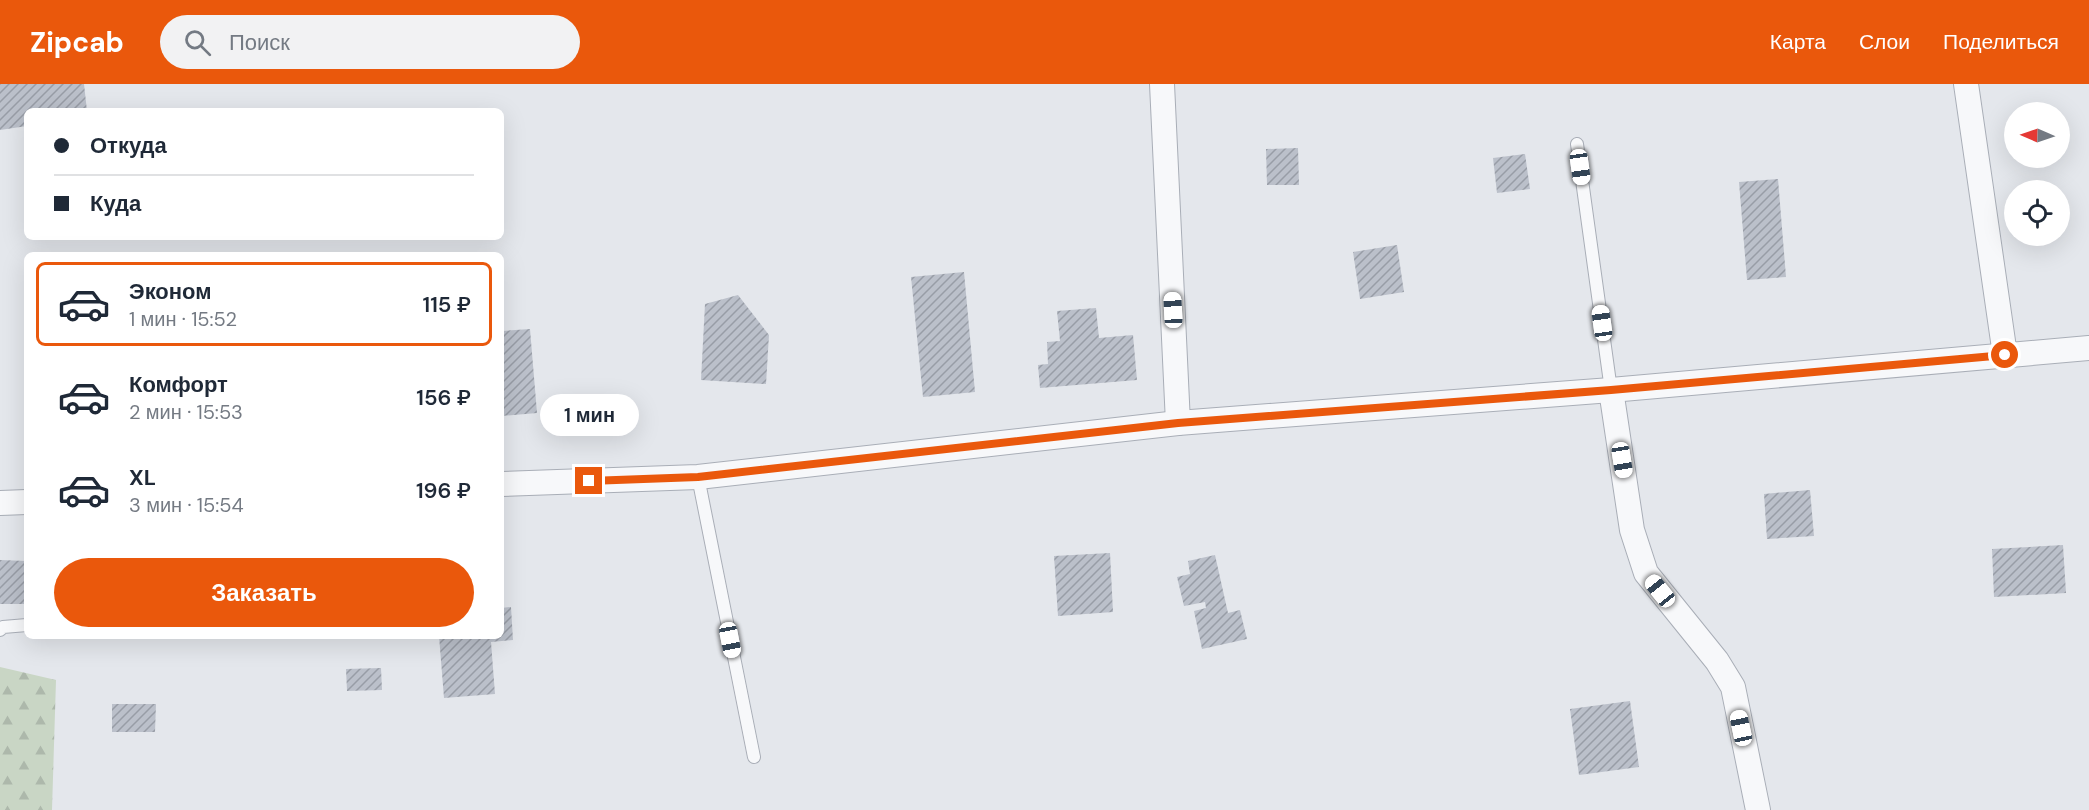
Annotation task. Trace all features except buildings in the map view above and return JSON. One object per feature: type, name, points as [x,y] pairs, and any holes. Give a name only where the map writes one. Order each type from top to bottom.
[{"type":"street","points":[[1162,84],[1178,423]]},
{"type":"street","points":[[1966,84],[2005,355]]},
{"type":"street","points":[[504,484],[698,477],[1178,423],[1611,390],[2089,348]]},
{"type":"street","points":[[1611,390],[1632,530],[1646,573],[1717,661],[1733,687],[1758,810]]},
{"type":"street","points":[[0,503],[24,502]]},
{"type":"lane","points":[[1577,144],[1611,390]]},
{"type":"lane","points":[[698,477],[754,757]]},
{"type":"lane","points":[[0,630],[3,627],[24,626]]},
{"type":"green space","points":[[0,667],[56,680],[52,810],[0,810]]},
{"type":"route","points":[[589,481],[698,477],[1178,423],[1611,390],[2005,355]]}]
